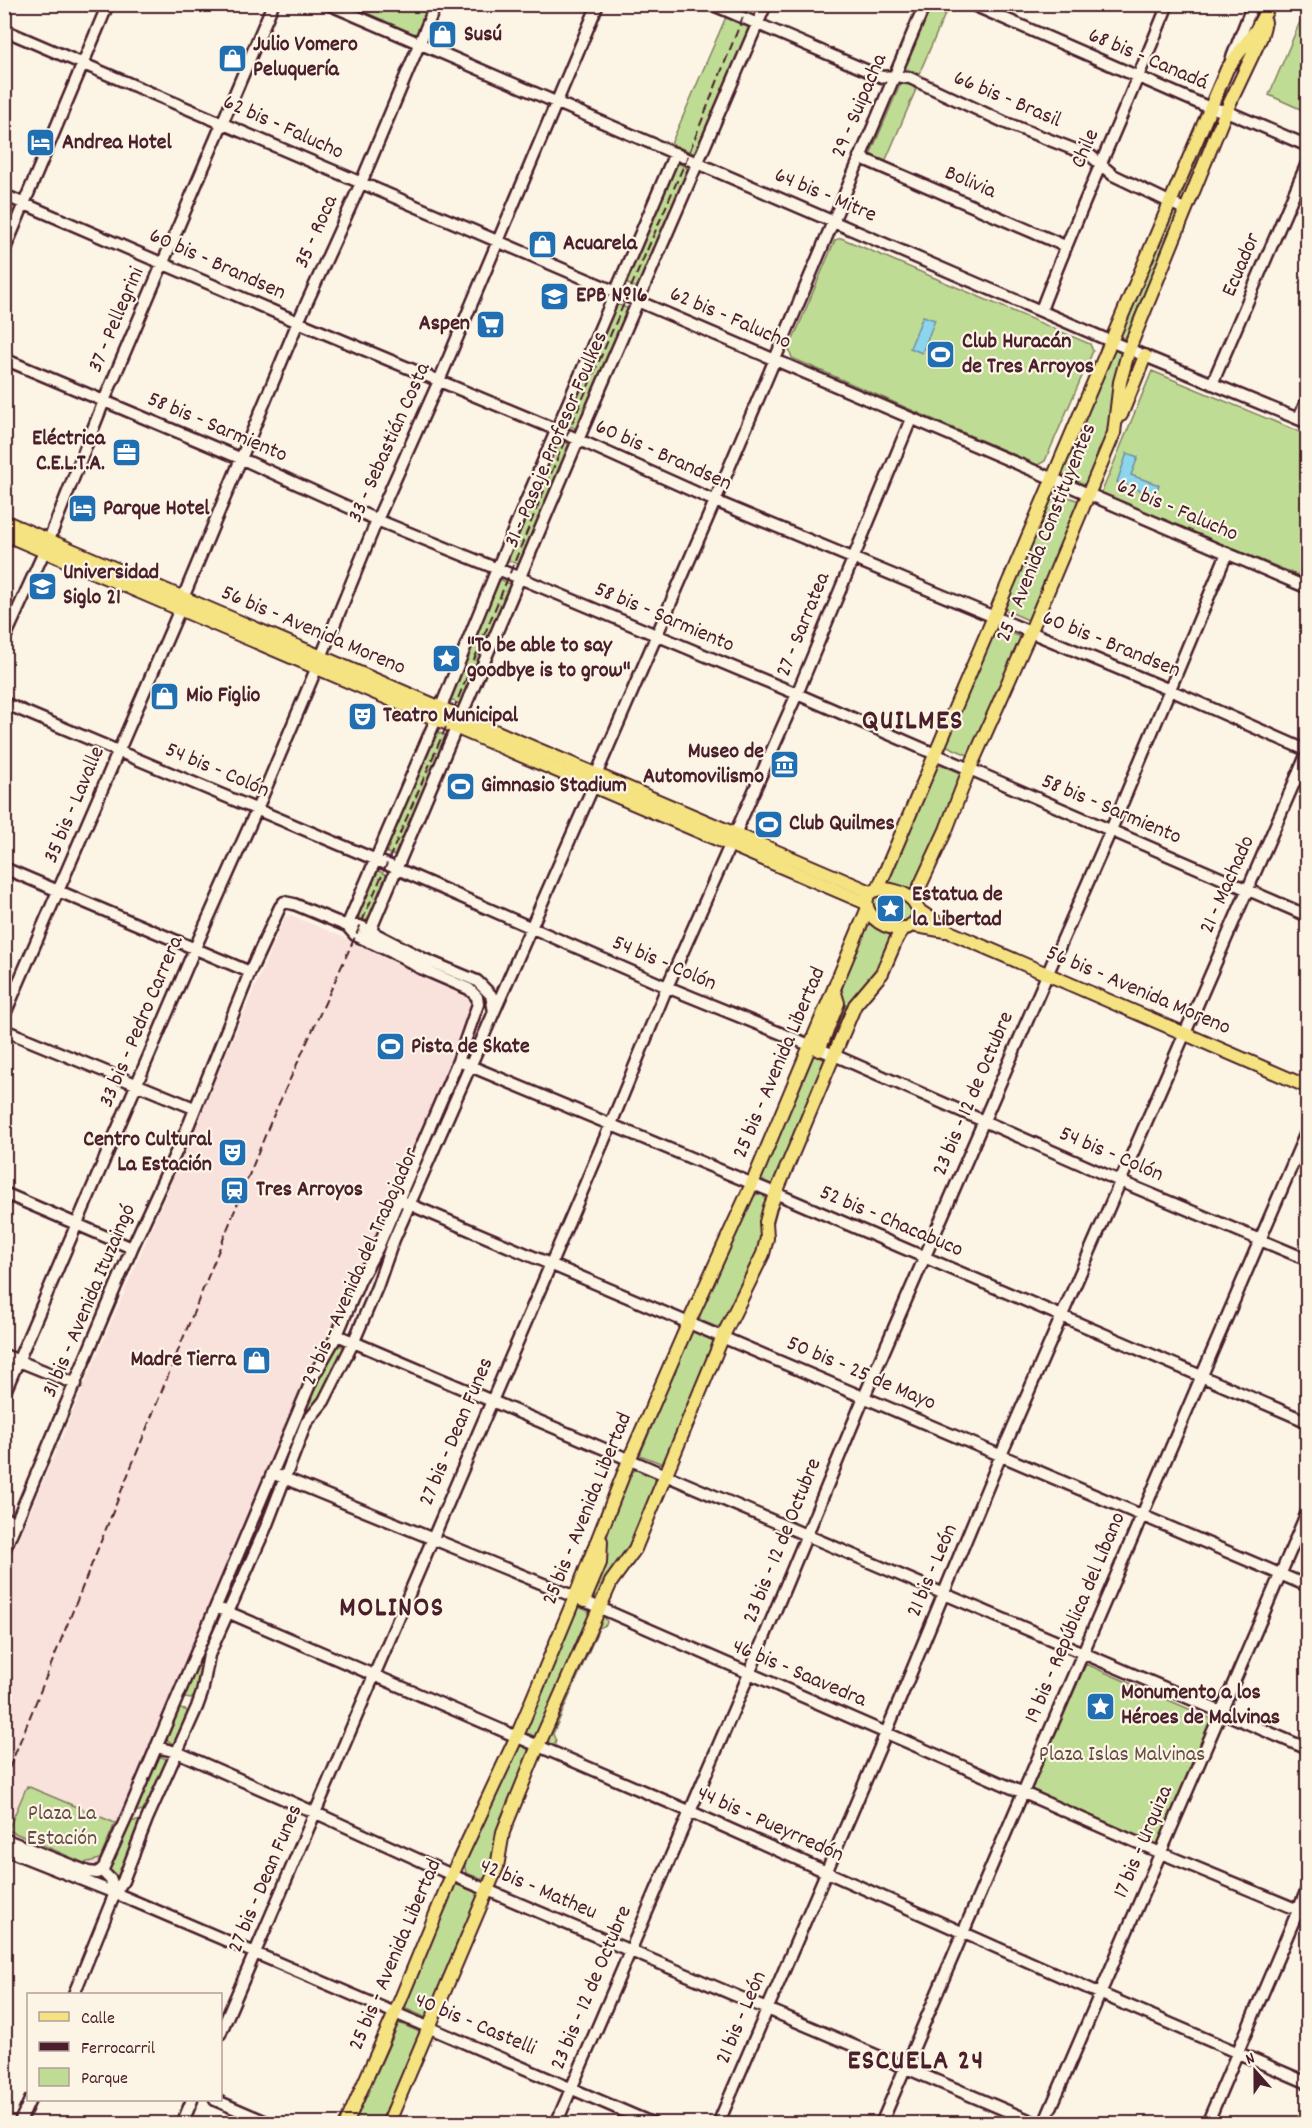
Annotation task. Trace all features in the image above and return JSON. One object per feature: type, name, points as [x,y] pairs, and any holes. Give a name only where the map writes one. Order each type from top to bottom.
[{"type":"main road","name":"25 - Avenida Constituyentes","points":[[870,898],[995,617],[1227,69],[1269,7]]},
{"type":"main road","name":"25 - Avenida Constituyentes","points":[[916,905],[969,770],[1030,633],[1114,432],[1120,382],[1129,349],[1226,111],[1261,37],[1269,7]]},
{"type":"main road","points":[[1114,432],[1145,356]]},
{"type":"main road","name":"56 bis - Avenida Moreno","points":[[4,521],[46,546]]},
{"type":"main road","name":"56 bis - Avenida Moreno","points":[[4,534],[46,546],[870,898]]},
{"type":"main road","points":[[897,891],[916,905],[917,920],[900,929],[874,918],[870,898],[897,891]]},
{"type":"main road","name":"25 bis - Avenida Libertad","points":[[346,2124],[452,1875],[580,1599],[601,1534],[629,1460],[689,1322],[815,1048],[870,898]]},
{"type":"main road","name":"56 bis - Avenida Moreno","points":[[916,905],[952,933],[1308,1087]]},
{"type":"main road","name":"56 bis - Avenida Moreno","points":[[908,926],[952,933]]},
{"type":"main road","name":"25 bis - Avenida Libertad","points":[[388,2124],[497,1867],[502,1832],[538,1746],[598,1607],[611,1582],[635,1550],[723,1336],[763,1254],[767,1238],[766,1222],[775,1193],[855,1005],[882,974],[897,938],[908,926]]},
{"type":"street","points":[[4,251],[108,4]]},
{"type":"street","name":"37 - Pellegrini","points":[[4,640],[46,546],[104,401],[273,4]]},
{"type":"street","name":"64 bis - Mitre","points":[[328,4],[1145,356],[1303,421]]},
{"type":"street","name":"35 - Roca","points":[[182,604],[298,322],[361,183],[436,4]]},
{"type":"street","name":"33 - Sebastián Costa","points":[[319,662],[377,520],[439,381],[598,4]]},
{"type":"street","name":"66 bis - Brasil","points":[[711,4],[882,77],[910,78],[1006,123],[1091,156],[1113,175],[1186,210]]},
{"type":"street","name":"31 - Pasaje Profesor Foulkes","points":[[371,937],[373,924],[766,4]]},
{"type":"street","name":"29 - Suipacha","points":[[594,781],[925,4]]},
{"type":"street","name":"68 bis - Canadá","points":[[971,4],[1210,108],[1226,111],[1308,146]]},
{"type":"street","name":"Chile","points":[[1041,310],[1065,246],[1168,4]]},
{"type":"street","name":"25 - Avenida Constituyentes","points":[[1227,69],[1253,4]]},
{"type":"street","name":"62 bis - Falucho","points":[[4,30],[1308,588]]},
{"type":"street","name":"31 - Pasaje Profesor Foulkes","points":[[347,926],[675,153]]},
{"type":"street","name":"Bolivia","points":[[860,157],[1065,246]]},
{"type":"street","name":"Ecuador","points":[[1212,384],[1308,161]]},
{"type":"street","name":"60 bis - Brandsen","points":[[4,195],[298,322],[557,430],[715,501],[1170,690],[1308,751]]},
{"type":"street","name":"58 bis - Sarmiento","points":[[4,359],[242,459],[377,520],[796,694],[1308,916]]},
{"type":"street","points":[[1303,421],[1308,398]]},
{"type":"street","name":"27 - Sarratea","points":[[733,841],[911,419]]},
{"type":"street","name":"23 bis - 12 de Octubre","points":[[556,2124],[749,1674],[864,1397],[1111,830],[1227,553]]},
{"type":"street","name":"35 bis - Lavalle","points":[[4,1016],[182,604]]},
{"type":"street","name":"33 bis - Pedro Carrera","points":[[4,1394],[319,662]]},
{"type":"street","name":"54 bis - Colón","points":[[4,703],[257,809],[668,987],[834,1055],[1122,1182],[1308,1260]]},
{"type":"street","name":"21 - Machado","points":[[1184,1034],[1308,751]]},
{"type":"street","name":"29 bis - Avenida del Trabajador","points":[[75,1993],[115,1893],[123,1881],[147,1819],[197,1707],[209,1655],[266,1527],[306,1423],[324,1401],[354,1341],[392,1244],[594,781]]},
{"type":"street","name":"27 bis - Dean Funes","points":[[222,2030],[375,1677],[668,987],[733,841]]},
{"type":"street","points":[[4,868],[250,972]]},
{"type":"street","name":"31 bis - Avenida Ituzaingó","points":[[4,1551],[132,1248],[189,1124],[250,972],[280,907],[284,902],[294,904],[347,926]]},
{"type":"street","points":[[347,926],[360,926],[371,937],[477,981],[491,995],[493,1015],[476,1011]]},
{"type":"street","name":"29 bis - Avenida del Trabajador","points":[[101,1870],[104,1868],[128,1814],[313,1377],[338,1335],[360,1280],[378,1247],[458,1061],[476,1011],[477,997],[469,989],[418,967],[371,937]]},
{"type":"street","points":[[4,1030],[194,1108]]},
{"type":"street","name":"21 bis - León","points":[[718,2124],[945,1594],[1001,1455],[1122,1182],[1184,1034]]},
{"type":"street","name":"52 bis - Chacabuco","points":[[458,1061],[775,1193],[1061,1318],[1308,1422]]},
{"type":"street","points":[[442,1096],[454,1100]]},
{"type":"street","name":"19 bis - República del Líbano","points":[[881,2124],[1308,1128]]},
{"type":"street","points":[[4,1193],[132,1248]]},
{"type":"street","name":"50 bis - 25 de Mayo","points":[[398,1200],[1308,1586]]},
{"type":"street","points":[[360,1280],[377,1287]]},
{"type":"street","points":[[338,1335],[1308,1749]]},
{"type":"street","points":[[4,1355],[76,1384]]},
{"type":"street","name":"46 bis - Saavedra","points":[[272,1473],[580,1599],[1161,1853],[1303,1912]]},
{"type":"street","name":"17 bis - Urquiza","points":[[1044,2124],[1308,1510]]},
{"type":"street","points":[[4,1518],[16,1523]]},
{"type":"street","points":[[253,1521],[266,1527]]},
{"type":"street","name":"44 bis - Pueyrredón","points":[[216,1607],[689,1810],[1099,1993],[1308,2083]]},
{"type":"street","points":[[175,1702],[197,1707]]},
{"type":"street","name":"42 bis - Matheu","points":[[156,1747],[177,1752],[452,1875],[1038,2124]]},
{"type":"street","points":[[128,1814],[147,1819]]},
{"type":"street","name":"40 bis - Castelli","points":[[4,1839],[11,1848],[571,2086],[654,2124]]},
{"type":"street","name":"40 bis - Castelli","points":[[11,1848],[88,1872],[101,1870]]},
{"type":"street","points":[[101,1870],[111,1880],[115,1893]]},
{"type":"street","points":[[1207,2124],[1236,2053],[1303,1912],[1308,1887]]},
{"type":"street","points":[[19,2124],[30,2101]]},
{"type":"street","points":[[182,2124],[192,2101]]},
{"type":"street","points":[[217,2101],[271,2124]]},
{"type":"shaded area","points":[[290,915],[399,960],[419,973],[466,993],[472,1000],[472,1006],[465,1022],[461,1042],[376,1240],[363,1263],[333,1331],[313,1364],[209,1615],[190,1653],[102,1861],[95,1867],[88,1868],[5,1834],[5,1570],[285,917]]},
{"type":"green space","points":[[342,5],[431,5],[417,36]]},
{"type":"green space","points":[[931,5],[949,5],[919,74],[904,68]]},
{"type":"green space","points":[[1305,10],[1308,11],[1307,112],[1269,95]]},
{"type":"green space","points":[[726,17],[751,28],[696,154],[671,144]]},
{"type":"green space","points":[[902,80],[917,87],[885,162],[870,155]]},
{"type":"green space","points":[[1213,116],[1218,118],[1183,201],[1177,199]]},
{"type":"green space","points":[[677,163],[690,169],[639,289],[626,283]]},
{"type":"green space","points":[[1173,210],[1178,212],[1125,339],[1119,336]]},
{"type":"green space","name":"Club Huracán de Tres Arroyos","points":[[841,238],[1090,344],[1093,351],[1045,461],[1038,465],[792,358],[789,349],[835,240]]},
{"type":"green space","points":[[616,304],[629,309],[577,429],[565,424]]},
{"type":"green space","points":[[1116,349],[1122,355],[1109,431],[1086,485],[1061,474],[1113,351]]},
{"type":"green space","points":[[1152,371],[1307,435],[1307,579],[1101,494]]},
{"type":"green space","points":[[558,439],[571,445],[520,565],[507,560]]},
{"type":"green space","points":[[1053,491],[1079,501],[1028,620],[1003,609]]},
{"type":"green space","points":[[500,579],[512,585],[461,705],[449,699]]},
{"type":"green space","points":[[997,627],[1023,638],[970,756],[945,745]]},
{"type":"green space","points":[[437,732],[450,737],[398,857],[385,852]]},
{"type":"green space","points":[[937,763],[963,774],[912,892],[887,881]]},
{"type":"green space","points":[[377,870],[389,876],[369,920],[360,920],[357,913]]},
{"type":"green space","points":[[879,893],[904,901],[913,915],[910,920],[893,921],[874,910],[870,906],[873,895]]},
{"type":"green space","points":[[872,923],[893,934],[878,970],[856,995],[833,1043],[827,1047],[825,1045],[841,1003],[843,982],[864,928]]},
{"type":"green space","points":[[814,1055],[826,1060],[772,1185],[760,1180]]},
{"type":"green space","points":[[759,1193],[763,1194],[766,1202],[759,1248],[723,1323],[717,1327],[702,1321],[699,1313],[751,1198]]},
{"type":"green space","points":[[691,1331],[714,1341],[663,1464],[640,1455]]},
{"type":"green space","points":[[340,1345],[345,1349],[322,1395],[303,1419],[283,1468],[281,1467],[317,1382],[333,1352]]},
{"type":"green space","points":[[639,1469],[654,1476],[656,1484],[633,1545],[613,1568],[598,1595],[592,1598],[590,1597],[608,1533],[628,1477]]},
{"type":"green space","points":[[578,1607],[591,1612],[537,1737],[524,1732]]},
{"type":"green space","points":[[218,1617],[220,1618],[205,1652],[195,1695],[191,1699],[185,1698],[184,1695]]},
{"type":"green space","points":[[605,1617],[606,1625],[599,1628],[553,1734],[555,1744],[549,1744],[548,1739],[600,1618]]},
{"type":"green space","name":"Plaza Islas Malvinas","points":[[1086,1664],[1214,1720],[1159,1845],[1031,1790]]},
{"type":"green space","points":[[179,1709],[186,1710],[188,1713],[173,1744],[166,1739]]},
{"type":"green space","points":[[518,1747],[526,1747],[530,1755],[500,1819],[492,1865],[488,1875],[482,1879],[466,1873],[464,1863]]},
{"type":"green space","points":[[160,1756],[167,1762],[146,1812],[137,1811],[136,1809]]},
{"type":"green space","name":"Plaza La Estación","points":[[27,1786],[115,1823],[100,1859],[84,1863],[8,1830]]},
{"type":"green space","points":[[130,1821],[139,1821],[141,1824],[118,1879],[108,1871]]},
{"type":"green space","points":[[456,1884],[479,1893],[427,2018],[404,2008]]},
{"type":"green space","points":[[399,2023],[422,2033],[382,2123],[354,2124]]},
{"type":"water","points":[[923,316],[935,320],[922,353],[910,348]]},
{"type":"water","points":[[1127,453],[1138,457],[1131,475],[1159,485],[1155,496],[1117,482]]},
{"type":"railway","points":[[4,1781],[271,1121],[360,926],[452,713],[567,435],[687,158],[748,4]]},
{"type":"place","name":"Susú","points":[[443,35]]},
{"type":"place","name":"Julio Vomero Peluquería","points":[[232,58]]},
{"type":"place","name":"Andrea Hotel","points":[[41,143]]},
{"type":"place","name":"Acuarela","points":[[542,244]]},
{"type":"place","name":"EPB Nº16","points":[[555,296]]},
{"type":"place","name":"Aspen","points":[[491,324]]},
{"type":"place","name":"Club Huracán de Tres Arroyos","points":[[941,355]]},
{"type":"place","name":"Eléctrica C.E.L.T.A.","points":[[126,452]]},
{"type":"place","name":"Parque Hotel","points":[[82,509]]},
{"type":"place","name":"Universidad Siglo 21","points":[[42,586]]},
{"type":"place","name":"\"To be able to say goodbye is to grow\"","points":[[446,659]]},
{"type":"place","name":"Mio Figlio","points":[[165,696]]},
{"type":"place","name":"Teatro Municipal","points":[[362,716]]},
{"type":"place","name":"Museo de Automovilismo","points":[[785,765]]},
{"type":"place","name":"Gimnasio Stadium","points":[[460,786]]},
{"type":"place","name":"Club Quilmes","points":[[768,824]]},
{"type":"place","name":"Estatua de la Libertad","points":[[891,908]]},
{"type":"place","name":"Pista de Skate","points":[[390,1047]]},
{"type":"place","name":"Centro Cultural La Estación","points":[[233,1153]]},
{"type":"place","name":"Tres Arroyos","points":[[235,1190]]},
{"type":"place","name":"Madre Tierra","points":[[257,1360]]},
{"type":"place","name":"Monumento a los Héroes de Malvinas","points":[[1100,1706]]},
{"type":"district","name":"QUILMES","points":[[913,723]]},
{"type":"district","name":"MOLINOS","points":[[392,1610]]},
{"type":"district","name":"ESCUELA 24","points":[[916,2063]]}]
